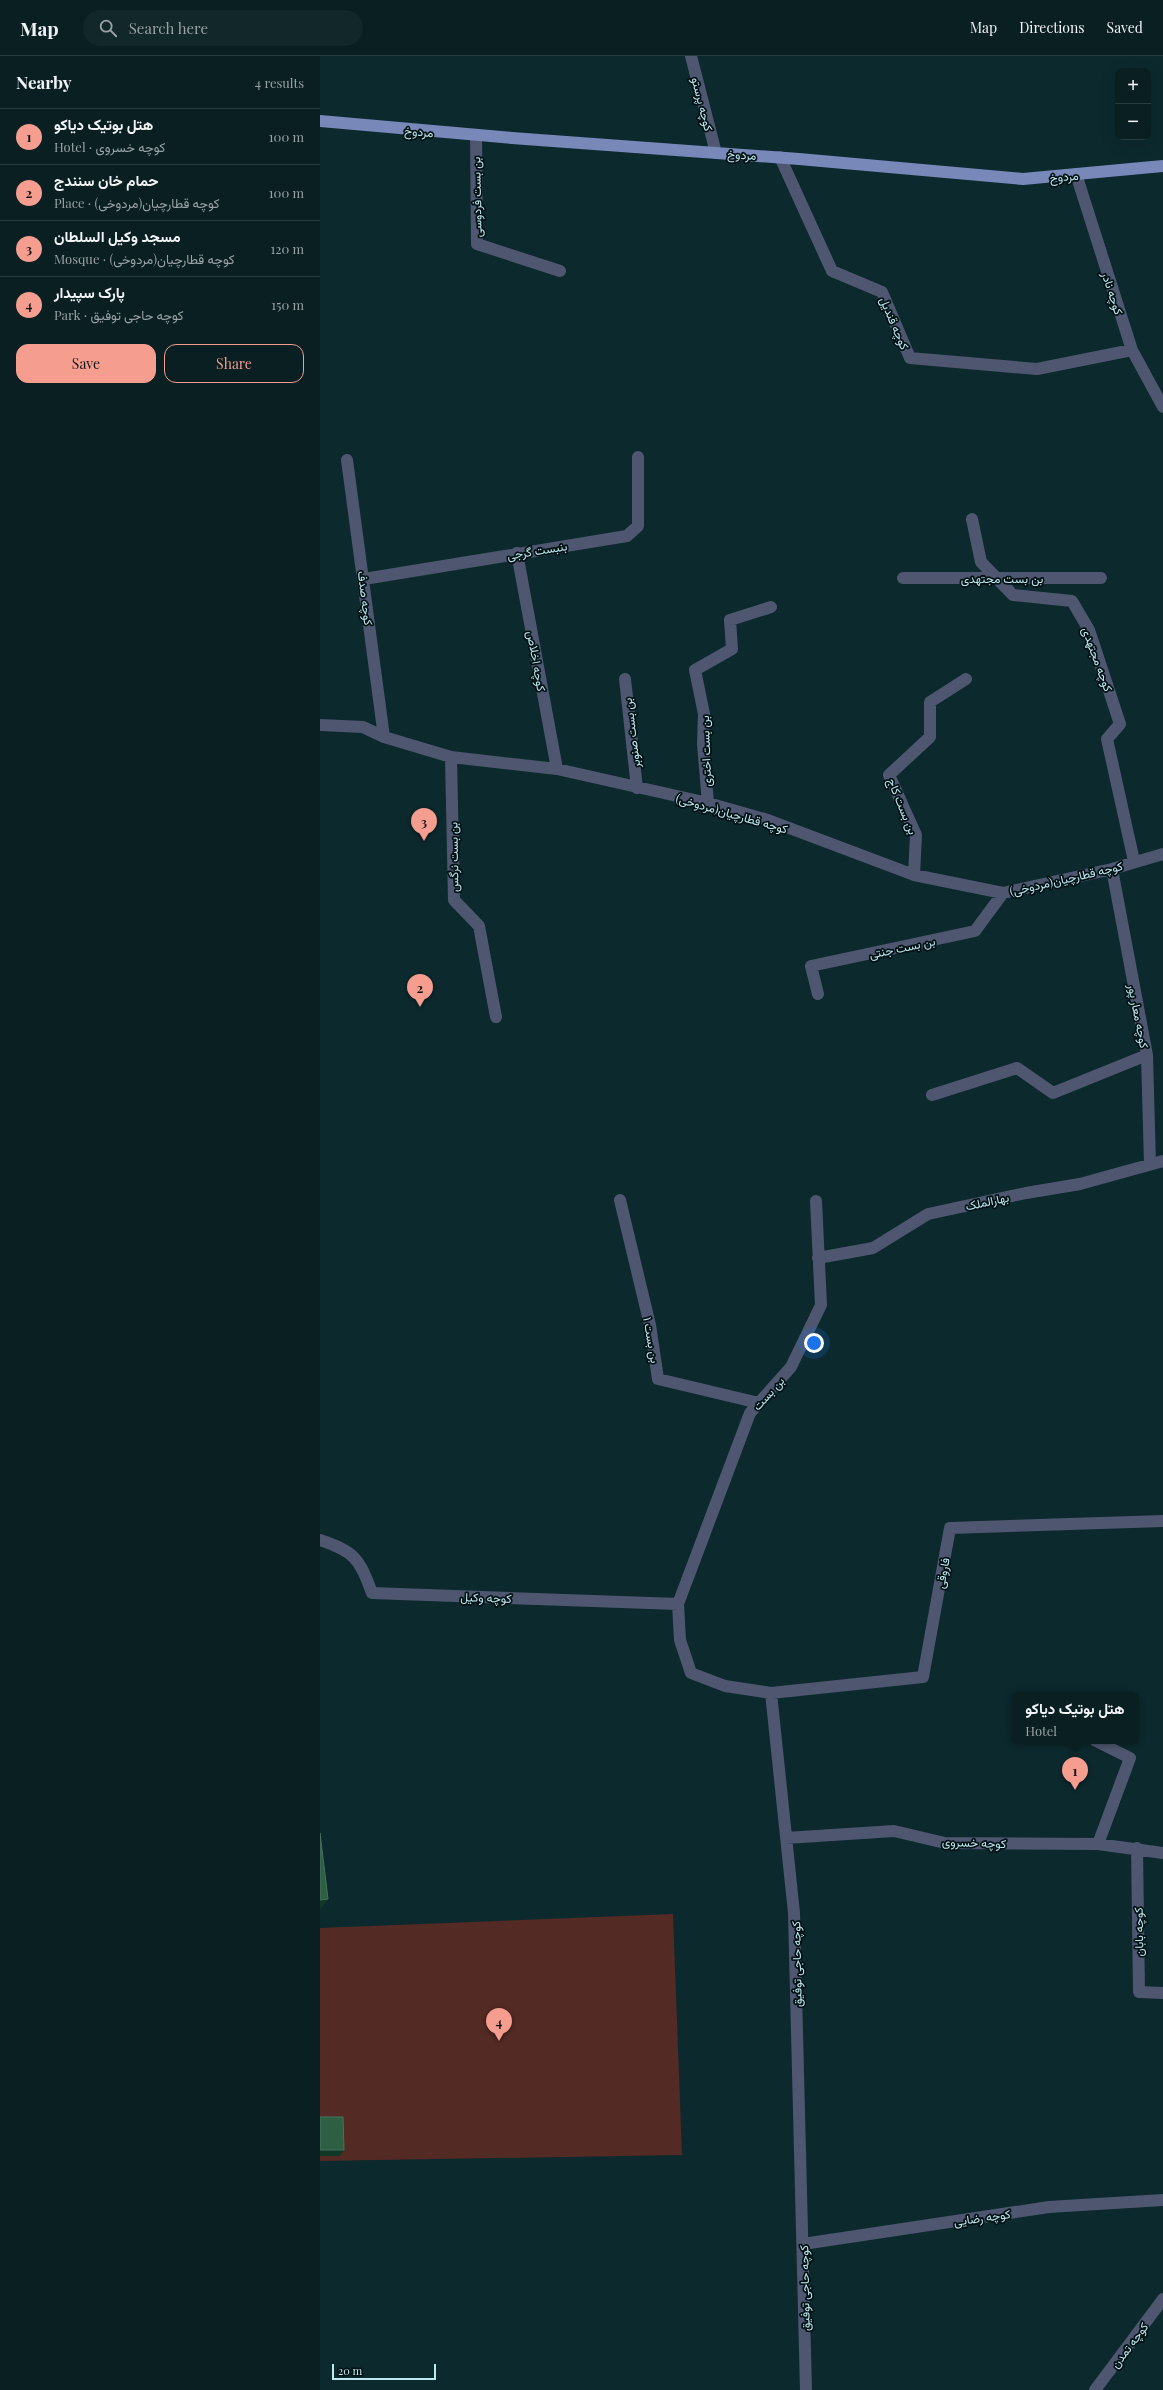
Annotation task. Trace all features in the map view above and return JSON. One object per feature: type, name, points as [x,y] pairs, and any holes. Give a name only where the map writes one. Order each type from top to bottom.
[{"type":"main road","name":"مردوخ","points":[[320,121],[476,135],[780,157],[1024,179],[1163,166]]},
{"type":"street","name":"کوچه پرستو","points":[[691,56],[716,153]]},
{"type":"street","name":"بن بست فردوسی","points":[[476,135],[477,244],[560,271]]},
{"type":"street","name":"کوچه قندیل","points":[[780,157],[832,271],[882,292],[910,358],[1037,369],[1132,350]]},
{"type":"street","name":"کوچه نادر","points":[[1076,174],[1132,350],[1163,406]]},
{"type":"street","name":"بنبست گرجی","points":[[364,579],[627,536],[638,526],[638,457]]},
{"type":"street","name":"کوچه صدف","points":[[347,460],[384,737]]},
{"type":"street","name":"کوچه مجتهدی","points":[[972,519],[981,562],[1013,595],[1072,601],[1089,630],[1120,724],[1107,739],[1134,861]]},
{"type":"street","name":"کوچه اخلاص","points":[[517,553],[557,769]]},
{"type":"street","name":"بن بست مجتهدی","points":[[903,578],[1100,578]]},
{"type":"street","name":"بن بست اختری","points":[[708,803],[703,744],[704,714],[695,670],[732,649],[730,620],[771,607]]},
{"type":"street","name":"بن بست صنوبر","points":[[624,679],[637,788]]},
{"type":"street","name":"بن بست کاج","points":[[914,875],[916,835],[889,775],[930,737],[930,702],[966,679]]},
{"type":"street","name":"کوچه قطارچیان(مردوخی)","points":[[320,725],[363,727],[384,737],[451,757],[557,769],[708,803],[768,820],[914,875],[1003,893],[1112,869],[1134,861],[1163,854]]},
{"type":"street","name":"بن بست نرگس","points":[[451,757],[454,900],[479,926],[496,1017]]},
{"type":"street","name":"کوچه معار پور","points":[[1112,869],[1147,1055],[1150,1164]]},
{"type":"street","name":"بن بست جنتی","points":[[818,994],[811,966],[975,931],[1003,893]]},
{"type":"street","points":[[932,1095],[1017,1068],[1053,1093],[1147,1055]]},
{"type":"street","name":"بهارالملک","points":[[818,1258],[873,1248],[928,1214],[1026,1193],[1080,1184],[1163,1161]]},
{"type":"street","name":"بن بست ۱","points":[[620,1200],[650,1325],[658,1378],[759,1403]]},
{"type":"street","name":"بن بست","points":[[678,1604],[750,1414],[791,1367],[821,1305],[816,1201]]},
{"type":"street","name":"فاروقی","points":[[771,1693],[923,1677],[950,1528],[1163,1521]]},
{"type":"street","name":"کوچه وکیل","points":[[320,1540],[345,1549],[363,1568],[372,1593],[678,1604]]},
{"type":"street","points":[[678,1604],[680,1640],[691,1673],[725,1686],[771,1693]]},
{"type":"street","name":"کوچه حاجی توفیق","points":[[771,1693],[794,1913],[806,2390]]},
{"type":"street","points":[[1098,1844],[1130,1758],[1102,1744]]},
{"type":"street","name":"کوچه خسروی","points":[[786,1838],[894,1831],[945,1843],[1098,1844],[1137,1848],[1163,1853]]},
{"type":"street","name":"کوچه بابان","points":[[1137,1848],[1140,1992],[1163,1993]]},
{"type":"street","name":"کوچه رضایی","points":[[803,2244],[1049,2207],[1163,2200]]},
{"type":"street","name":"کوچه تمدن","points":[[1095,2390],[1163,2299]]},
{"type":"shaded area","points":[[673,1914],[682,2155],[320,2161],[320,1928]]},
{"type":"building","points":[[320,1833],[328,1899],[320,1900]]},
{"type":"building","points":[[320,2117],[343,2117],[344,2150],[320,2150]]},
{"type":"place","name":"مسجد وکیل السلطان","points":[[424,841]]},
{"type":"place","name":"حمام خان سنندج","points":[[420,1007]]},
{"type":"place","name":"هتل بوتیک دیاکو","points":[[1075,1790]]},
{"type":"place","name":"پارک سپیدار","points":[[499,2041]]}]
